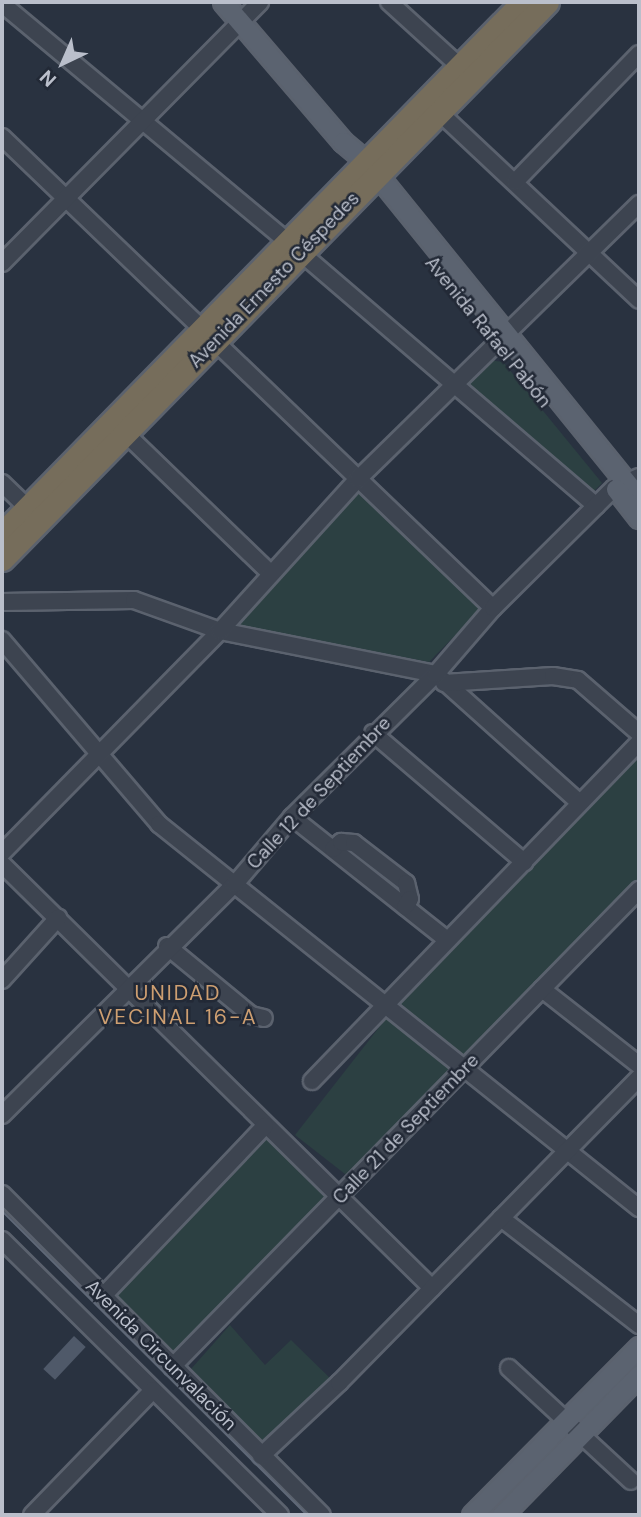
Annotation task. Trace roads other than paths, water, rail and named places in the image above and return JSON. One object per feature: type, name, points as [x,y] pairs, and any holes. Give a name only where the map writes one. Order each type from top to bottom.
[{"type":"highway","name":"Avenida Ernesto Céspedes","points":[[368,172],[439,112],[466,73],[523,2]]},
{"type":"highway","name":"Avenida Ernesto Céspedes","points":[[2,559],[34,514],[294,247],[466,73],[547,2]]},
{"type":"highway","name":"Avenida Ernesto Céspedes","points":[[2,534],[34,514],[124,432],[207,336]]},
{"type":"main road","name":"Avenida Rafael Pabón","points":[[223,2],[368,172],[503,340],[630,487],[639,519]]},
{"type":"main road","points":[[502,1515],[639,1346]]},
{"type":"main road","points":[[472,1515],[639,1375]]},
{"type":"street","points":[[2,263],[260,2]]},
{"type":"street","points":[[389,2],[466,73]]},
{"type":"street","points":[[6,7],[294,247],[596,506]]},
{"type":"street","points":[[515,182],[639,54]]},
{"type":"street","points":[[439,112],[639,300]]},
{"type":"street","points":[[2,137],[493,608]]},
{"type":"street","points":[[2,853],[220,632],[270,573],[358,479],[457,386],[639,204]]},
{"type":"street","points":[[124,432],[270,573]]},
{"type":"street","points":[[2,483],[34,514]]},
{"type":"street","name":"Calle 12 de Septiembre","points":[[2,1115],[167,946],[235,884],[292,817],[373,733],[440,678],[493,608],[596,506],[630,487]]},
{"type":"street","points":[[2,602],[134,600],[220,632],[440,678],[553,676],[578,680],[639,733]]},
{"type":"street","points":[[2,640],[159,824],[639,1208]]},
{"type":"street","points":[[440,678],[580,803]]},
{"type":"street","points":[[373,733],[524,862]]},
{"type":"street","points":[[312,1081],[639,743]]},
{"type":"street","points":[[292,817],[447,940]]},
{"type":"street","points":[[2,864],[129,986],[265,1126],[432,1288]]},
{"type":"street","name":"Calle 21 de Septiembre","points":[[172,1367],[639,890]]},
{"type":"street","points":[[2,980],[58,918]]},
{"type":"street","points":[[167,946],[251,1015],[264,1018]]},
{"type":"street","points":[[542,989],[639,1065]]},
{"type":"street","points":[[261,1456],[432,1288],[639,1078]]},
{"type":"street","points":[[103,1296],[265,1126]]},
{"type":"street","name":"Avenida Circunvalación","points":[[2,1194],[322,1515]]},
{"type":"street","points":[[501,1218],[639,1325]]},
{"type":"street","name":"Avenida Circunvalación","points":[[2,1240],[280,1515]]},
{"type":"street","points":[[509,1368],[631,1481]]},
{"type":"street","points":[[32,1515],[153,1390]]},
{"type":"tram line","points":[[2,1211],[307,1515]]},
{"type":"district","name":"UNIDAD VECINAL 16-A","points":[[178,1005]]}]
